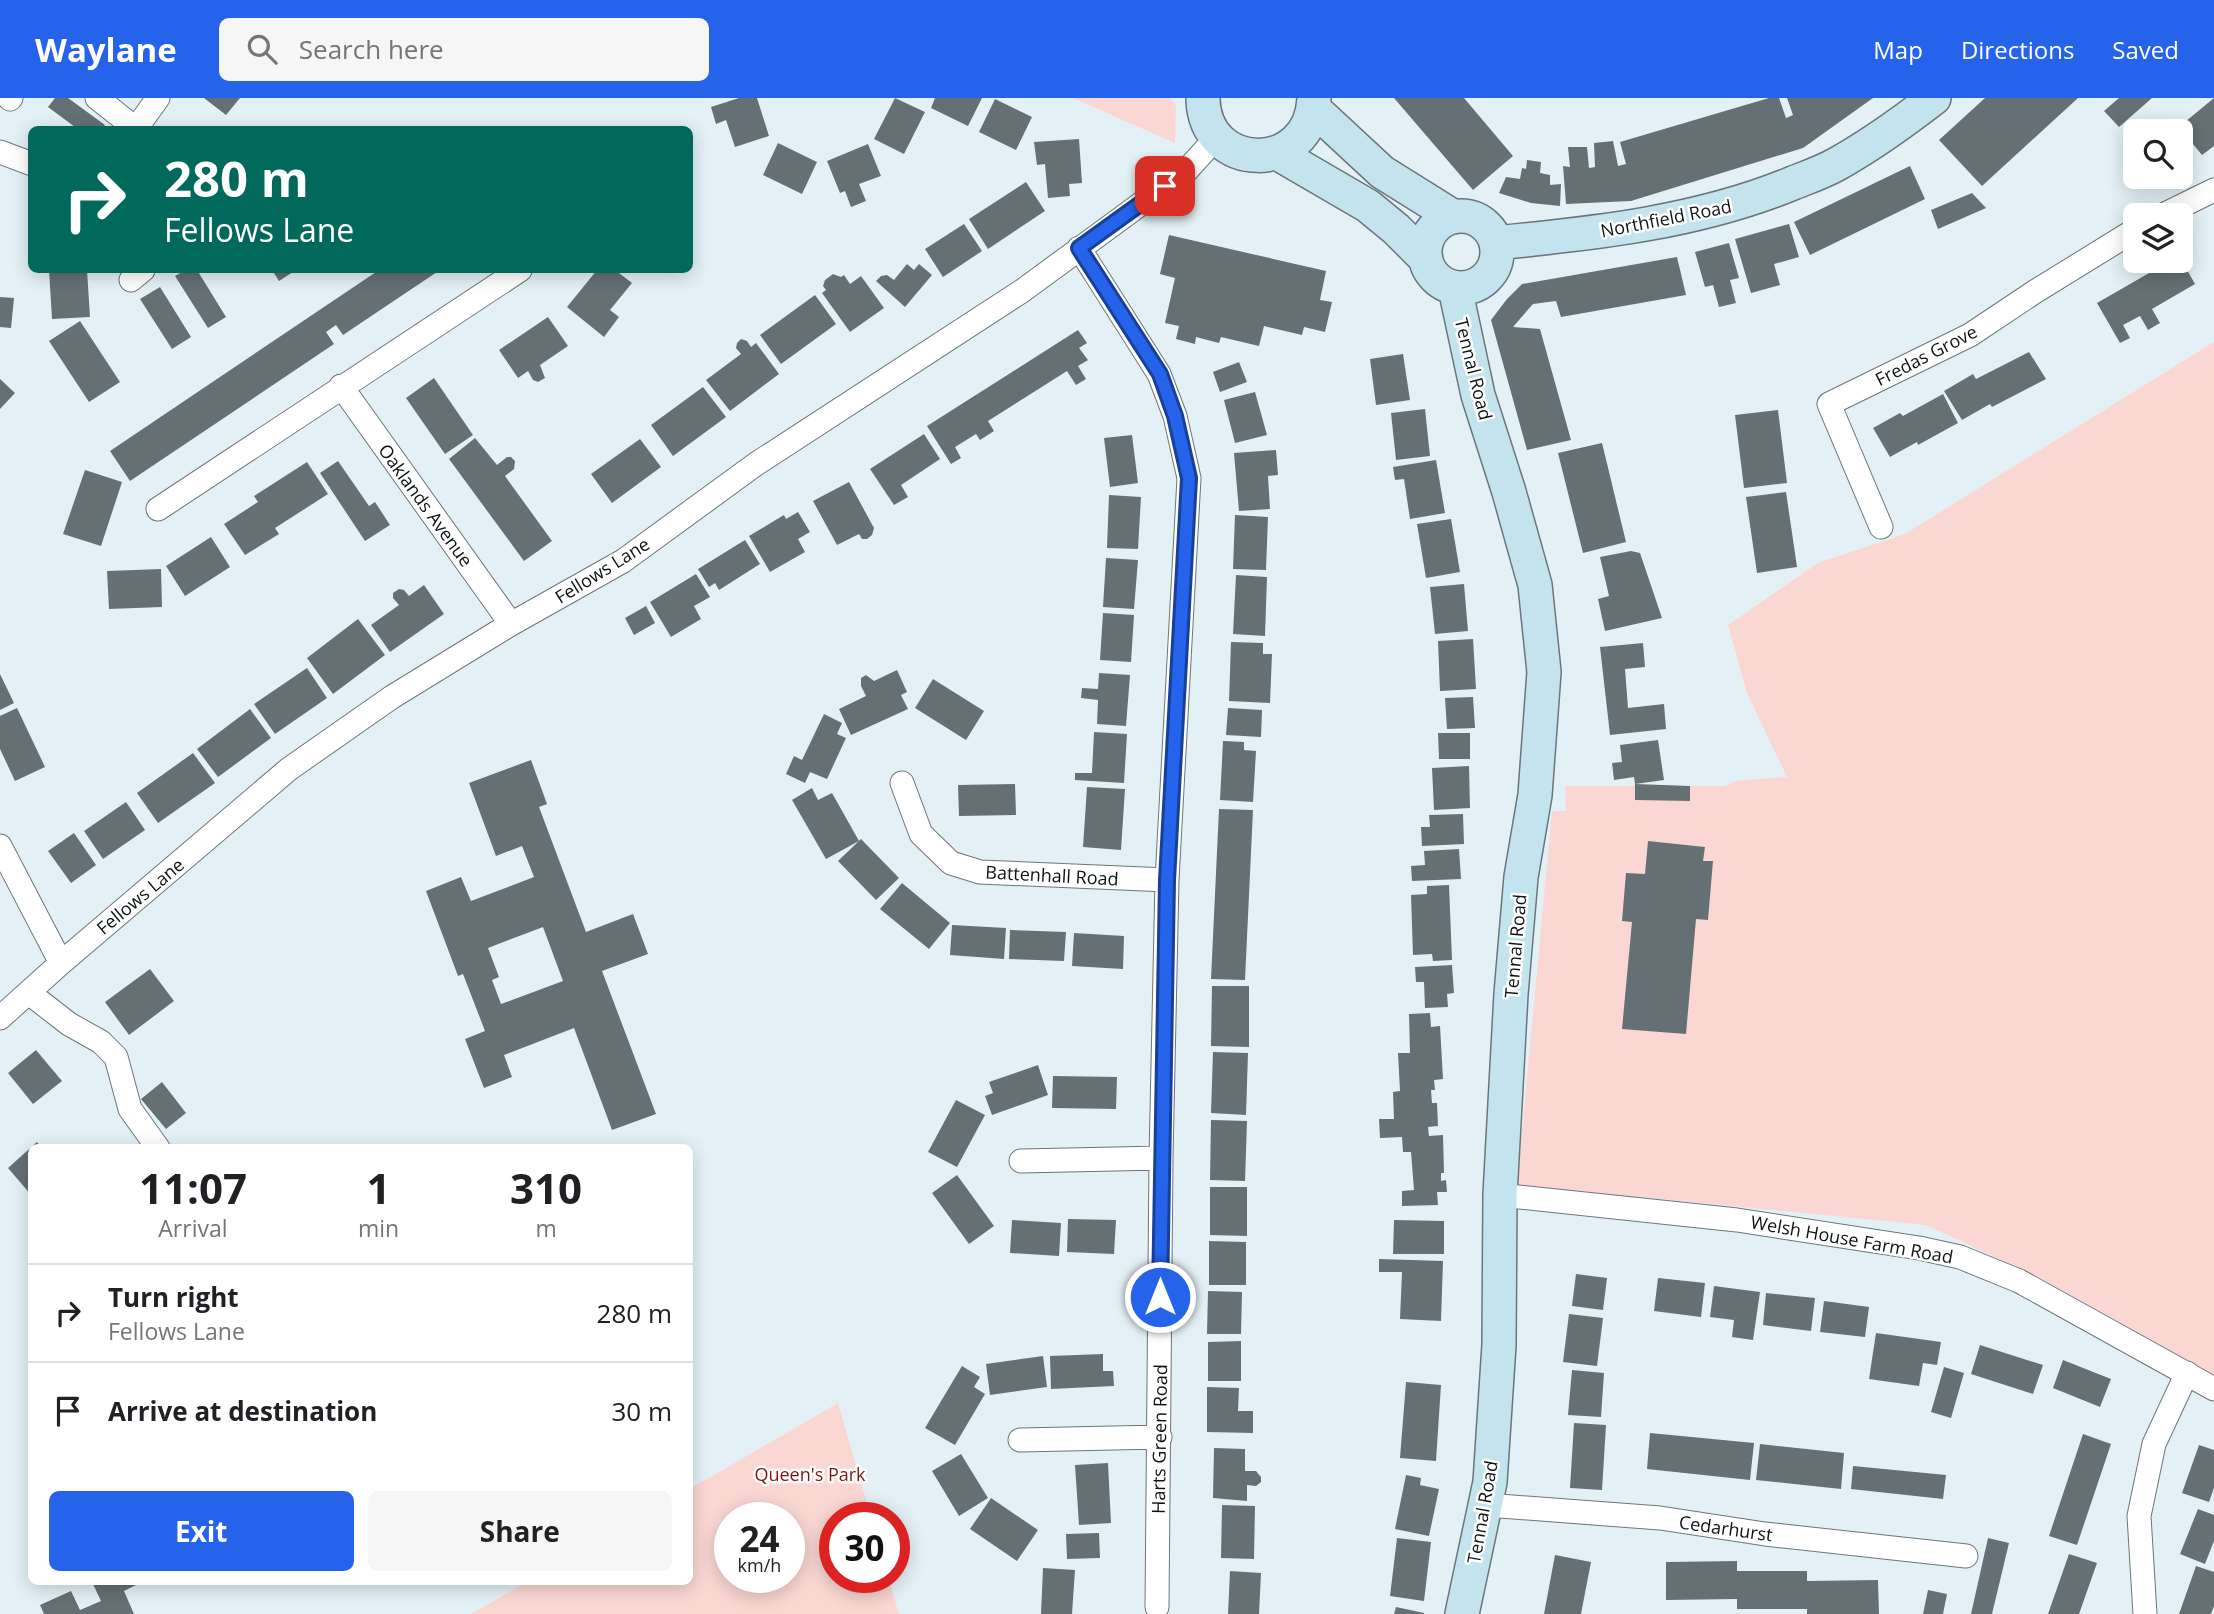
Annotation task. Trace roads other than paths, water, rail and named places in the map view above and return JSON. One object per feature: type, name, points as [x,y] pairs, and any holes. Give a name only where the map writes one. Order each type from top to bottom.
[{"type":"street","points":[[97,98],[131,126]]},
{"type":"street","points":[[137,126],[159,98]]},
{"type":"street","points":[[1203,98],[1208,124],[1217,137],[1229,148],[1244,154],[1261,156],[1277,153],[1301,136],[1309,124],[1314,104]]},
{"type":"street","name":"Northfield Road","points":[[1496,243],[1580,234],[1677,219],[1768,194],[1835,165],[1875,141],[1934,98]]},
{"type":"street","points":[[1314,104],[1382,172],[1454,217]]},
{"type":"street","name":"Fellows Lane","points":[[0,1018],[289,769],[392,697],[511,624],[623,561],[756,464],[1022,291],[1186,170],[1217,137]]},
{"type":"street","points":[[0,152],[28,162]]},
{"type":"street","points":[[1277,153],[1368,206],[1426,259]]},
{"type":"street","points":[[2187,203],[2214,190]]},
{"type":"street","points":[[1465,216],[1485,225],[1496,243],[1497,258],[1492,271],[1482,282],[1469,288],[1455,288],[1436,278],[1429,270],[1426,259],[1426,245],[1431,232],[1454,217],[1465,216]]},
{"type":"street","name":"Fredas Grove","points":[[1881,527],[1829,404],[1970,335],[2123,237]]},
{"type":"street","name":"Harts Green Road","points":[[1079,248],[1160,374],[1175,416],[1189,478],[1167,880],[1161,1158],[1157,1607]]},
{"type":"street","points":[[158,509],[515,273]]},
{"type":"street","name":"Tennal Road","points":[[1455,288],[1478,394],[1535,585],[1544,672],[1535,795],[1521,877],[1511,994],[1500,1195],[1499,1345],[1486,1506],[1462,1614]]},
{"type":"street","name":"Oaklands Avenue","points":[[341,386],[511,624]]},
{"type":"street","name":"Battenhall Road","points":[[902,783],[921,834],[951,863],[980,872],[1167,880]]},
{"type":"street","points":[[0,846],[61,963]]},
{"type":"street","points":[[29,993],[69,1024],[101,1042],[116,1057],[130,1109],[155,1144]]},
{"type":"street","points":[[1021,1161],[1161,1158]]},
{"type":"street","name":"Welsh House Farm Road","points":[[1500,1195],[1737,1220],[1919,1248],[1960,1257],[2019,1281],[2214,1390]]},
{"type":"street","points":[[2145,1614],[2139,1516],[2154,1444],[2187,1373]]},
{"type":"street","points":[[1020,1440],[1160,1437]]},
{"type":"street","name":"Cedarhurst","points":[[1486,1506],[1660,1518],[1765,1534],[1966,1556]]},
{"type":"park label","name":"Queen's Park","points":[[810,1474]]}]
